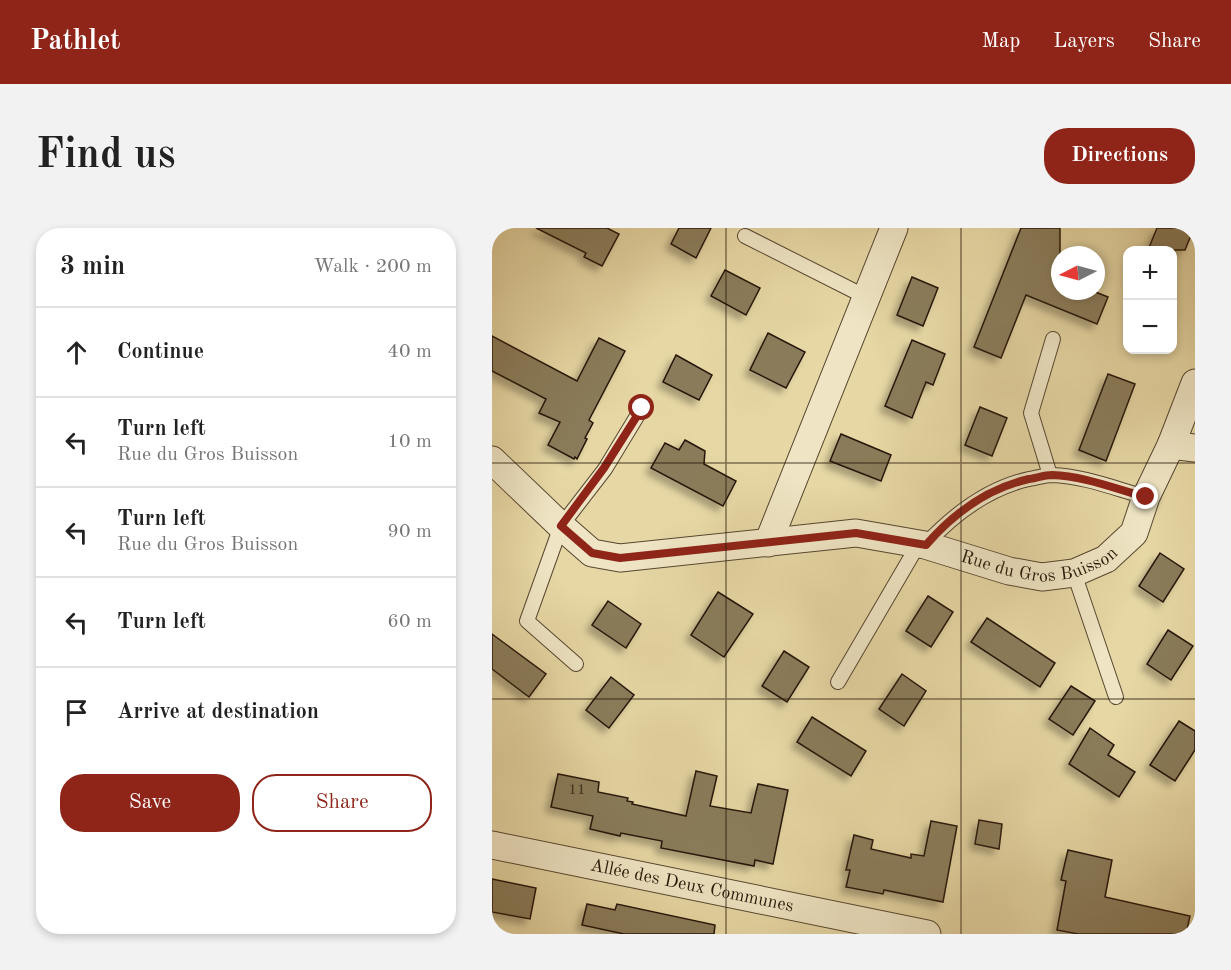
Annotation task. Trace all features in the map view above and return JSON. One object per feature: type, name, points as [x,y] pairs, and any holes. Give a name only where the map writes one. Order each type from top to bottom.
[{"type":"street","points":[[768,543],[894,228]]},
{"type":"street","name":"Rue du Gros Buisson","points":[[492,460],[592,553],[620,558],[856,533],[922,545],[1009,571],[1042,577],[1074,573],[1106,559],[1134,533],[1146,497],[1183,446],[1195,383]]},
{"type":"street","name":"Allée des Deux Communes","points":[[492,845],[927,934]]},
{"type":"lane","points":[[745,236],[866,297]]},
{"type":"lane","points":[[1050,475],[1031,413],[1053,339]]},
{"type":"lane","points":[[576,664],[527,621],[561,526],[604,468],[642,408]]},
{"type":"lane","points":[[838,682],[922,545],[986,494],[1018,482],[1050,475],[1078,478],[1146,497]]},
{"type":"lane","points":[[1074,573],[1116,697]]},
{"type":"building","points":[[536,228],[607,228],[619,234],[602,266],[584,257],[586,253]]},
{"type":"building","points":[[679,228],[711,228],[696,258],[671,244]]},
{"type":"building","points":[[1021,228],[1060,228],[1060,246],[1051,246],[1051,300],[1105,300],[1105,296],[1108,297],[1097,324],[1026,295],[1001,358],[974,347]]},
{"type":"building","points":[[1157,228],[1194,228],[1185,250],[1177,250],[1177,246],[1150,246]]},
{"type":"building","points":[[725,270],[760,288],[746,315],[711,296]]},
{"type":"building","points":[[912,277],[938,288],[923,326],[897,315]]},
{"type":"building","points":[[768,333],[805,352],[786,388],[750,370]]},
{"type":"building","points":[[492,336],[577,381],[599,338],[625,351],[589,420],[593,423],[577,459],[548,445],[560,422],[539,413],[546,399],[492,371]]},
{"type":"building","points":[[912,340],[945,354],[933,385],[926,382],[912,418],[885,406]]},
{"type":"building","points":[[676,355],[712,375],[699,400],[663,382]]},
{"type":"building","points":[[1108,374],[1135,384],[1106,461],[1079,450]]},
{"type":"building","points":[[980,407],[1007,418],[992,456],[965,445]]},
{"type":"building","points":[[841,434],[891,455],[881,481],[830,461]]},
{"type":"building","points":[[685,440],[705,451],[704,464],[736,481],[723,506],[651,468],[665,443],[679,450]]},
{"type":"building","points":[[1160,553],[1184,569],[1163,602],[1139,586]]},
{"type":"building","points":[[718,592],[753,614],[724,657],[691,635]]},
{"type":"building","points":[[928,596],[953,612],[931,647],[906,631]]},
{"type":"building","points":[[608,601],[641,624],[626,648],[592,625]]},
{"type":"building","points":[[987,618],[1055,663],[1040,687],[971,642]]},
{"type":"building","points":[[1168,630],[1193,646],[1171,680],[1147,664]]},
{"type":"building","points":[[492,634],[546,674],[529,697],[492,669]]},
{"type":"building","points":[[784,651],[809,667],[787,702],[762,686]]},
{"type":"building","points":[[902,674],[926,691],[904,726],[879,709]]},
{"type":"building","points":[[611,677],[634,695],[609,728],[586,710]]},
{"type":"building","points":[[1071,686],[1095,701],[1073,735],[1049,719]]},
{"type":"building","points":[[812,717],[866,751],[851,776],[797,742]]},
{"type":"building","points":[[1179,721],[1195,731],[1195,750],[1175,781],[1150,765]]},
{"type":"building","points":[[1090,728],[1114,745],[1108,755],[1135,772],[1119,797],[1069,764]]},
{"type":"building","points":[[696,771],[717,776],[710,806],[751,813],[758,784],[788,790],[773,864],[755,860],[754,866],[661,848],[662,841],[621,833],[620,836],[590,829],[593,816],[551,807],[558,774],[599,782],[598,792],[628,798],[627,801],[633,802],[632,804],[686,816]]},
{"type":"building","points":[[979,820],[1002,824],[999,849],[975,844]]},
{"type":"building","points":[[931,821],[957,826],[943,902],[884,890],[883,894],[846,887],[850,870],[846,870],[854,835],[873,840],[871,849],[911,858],[911,854],[924,856]]},
{"type":"building","points":[[1068,850],[1112,860],[1105,897],[1190,916],[1186,934],[1078,934],[1057,930],[1066,881],[1061,880]]},
{"type":"building","points":[[492,879],[536,888],[530,919],[492,912]]},
{"type":"building","points":[[587,904],[615,910],[617,904],[715,925],[714,934],[624,934],[582,925]]},
{"type":"route","points":[[642,408],[604,468],[561,526],[592,553],[620,558],[856,533],[926,545],[943,526],[986,494],[1018,482],[1050,475],[1078,478],[1146,497]]}]
